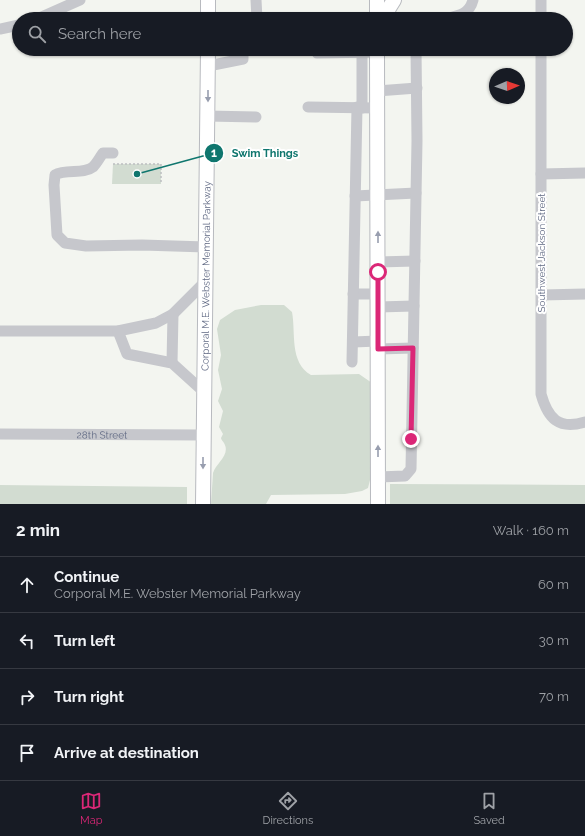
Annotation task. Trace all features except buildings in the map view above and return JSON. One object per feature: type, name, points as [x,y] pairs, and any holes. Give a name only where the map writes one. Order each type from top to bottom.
[{"type":"main road","points":[[208,0],[208,12]]},
{"type":"main road","points":[[377,0],[377,12]]},
{"type":"main road","points":[[388,12],[394,0]]},
{"type":"main road","name":"Corporal M.E. Webster Memorial Parkway","points":[[203,504],[208,56]]},
{"type":"main road","points":[[378,504],[377,91],[382,76],[380,56]]},
{"type":"street","points":[[53,12],[80,0]]},
{"type":"street","points":[[256,0],[256,12]]},
{"type":"street","points":[[465,12],[471,7],[473,0]]},
{"type":"street","points":[[541,0],[541,12]]},
{"type":"street","points":[[0,29],[12,26]]},
{"type":"street","points":[[208,66],[243,59],[243,56]]},
{"type":"street","points":[[352,362],[355,196],[362,56]]},
{"type":"street","points":[[378,477],[405,476],[411,469],[416,194],[416,56]]},
{"type":"street","name":"Southwest Jackson Street","points":[[541,56],[541,394],[544,407],[552,418],[562,425],[575,425],[585,422]]},
{"type":"street","points":[[377,91],[417,88]]},
{"type":"street","points":[[308,107],[377,108]]},
{"type":"street","points":[[208,116],[256,117]]},
{"type":"street","points":[[113,153],[103,153],[93,167],[83,171],[61,172],[55,175],[54,185],[57,236],[65,243],[86,246],[206,246]]},
{"type":"street","points":[[542,174],[585,173]]},
{"type":"street","points":[[355,196],[416,194]]},
{"type":"street","points":[[378,262],[415,261]]},
{"type":"street","points":[[0,332],[118,331],[156,323],[173,314],[205,282]]},
{"type":"street","points":[[353,294],[378,301],[414,306]]},
{"type":"street","points":[[542,295],[585,294]]},
{"type":"street","points":[[172,363],[173,314]]},
{"type":"street","points":[[118,331],[127,354],[172,363],[204,392]]},
{"type":"street","points":[[353,342],[413,348]]},
{"type":"street","name":"28th Street","points":[[0,434],[203,435]]},
{"type":"path","points":[[113,164],[161,164],[161,184]]},
{"type":"shaded area","points":[[113,164],[161,164],[161,184],[112,184]]},
{"type":"shaded area","points":[[261,305],[284,305],[292,312],[296,355],[299,363],[311,375],[359,374],[372,383],[372,472],[368,488],[362,491],[345,494],[271,495],[266,504],[211,504],[213,473],[226,451],[226,447],[221,439],[223,434],[219,427],[223,411],[218,401],[222,389],[218,370],[221,355],[217,329],[220,320],[235,310]]},
{"type":"shaded area","points":[[390,484],[585,485],[585,504],[390,504]]},
{"type":"shaded area","points":[[0,485],[187,487],[187,504],[0,504]]},
{"type":"place","name":"Swim Things","points":[[137,174]]},
{"type":"route","points":[[378,272],[378,349],[413,348],[411,439]]}]
